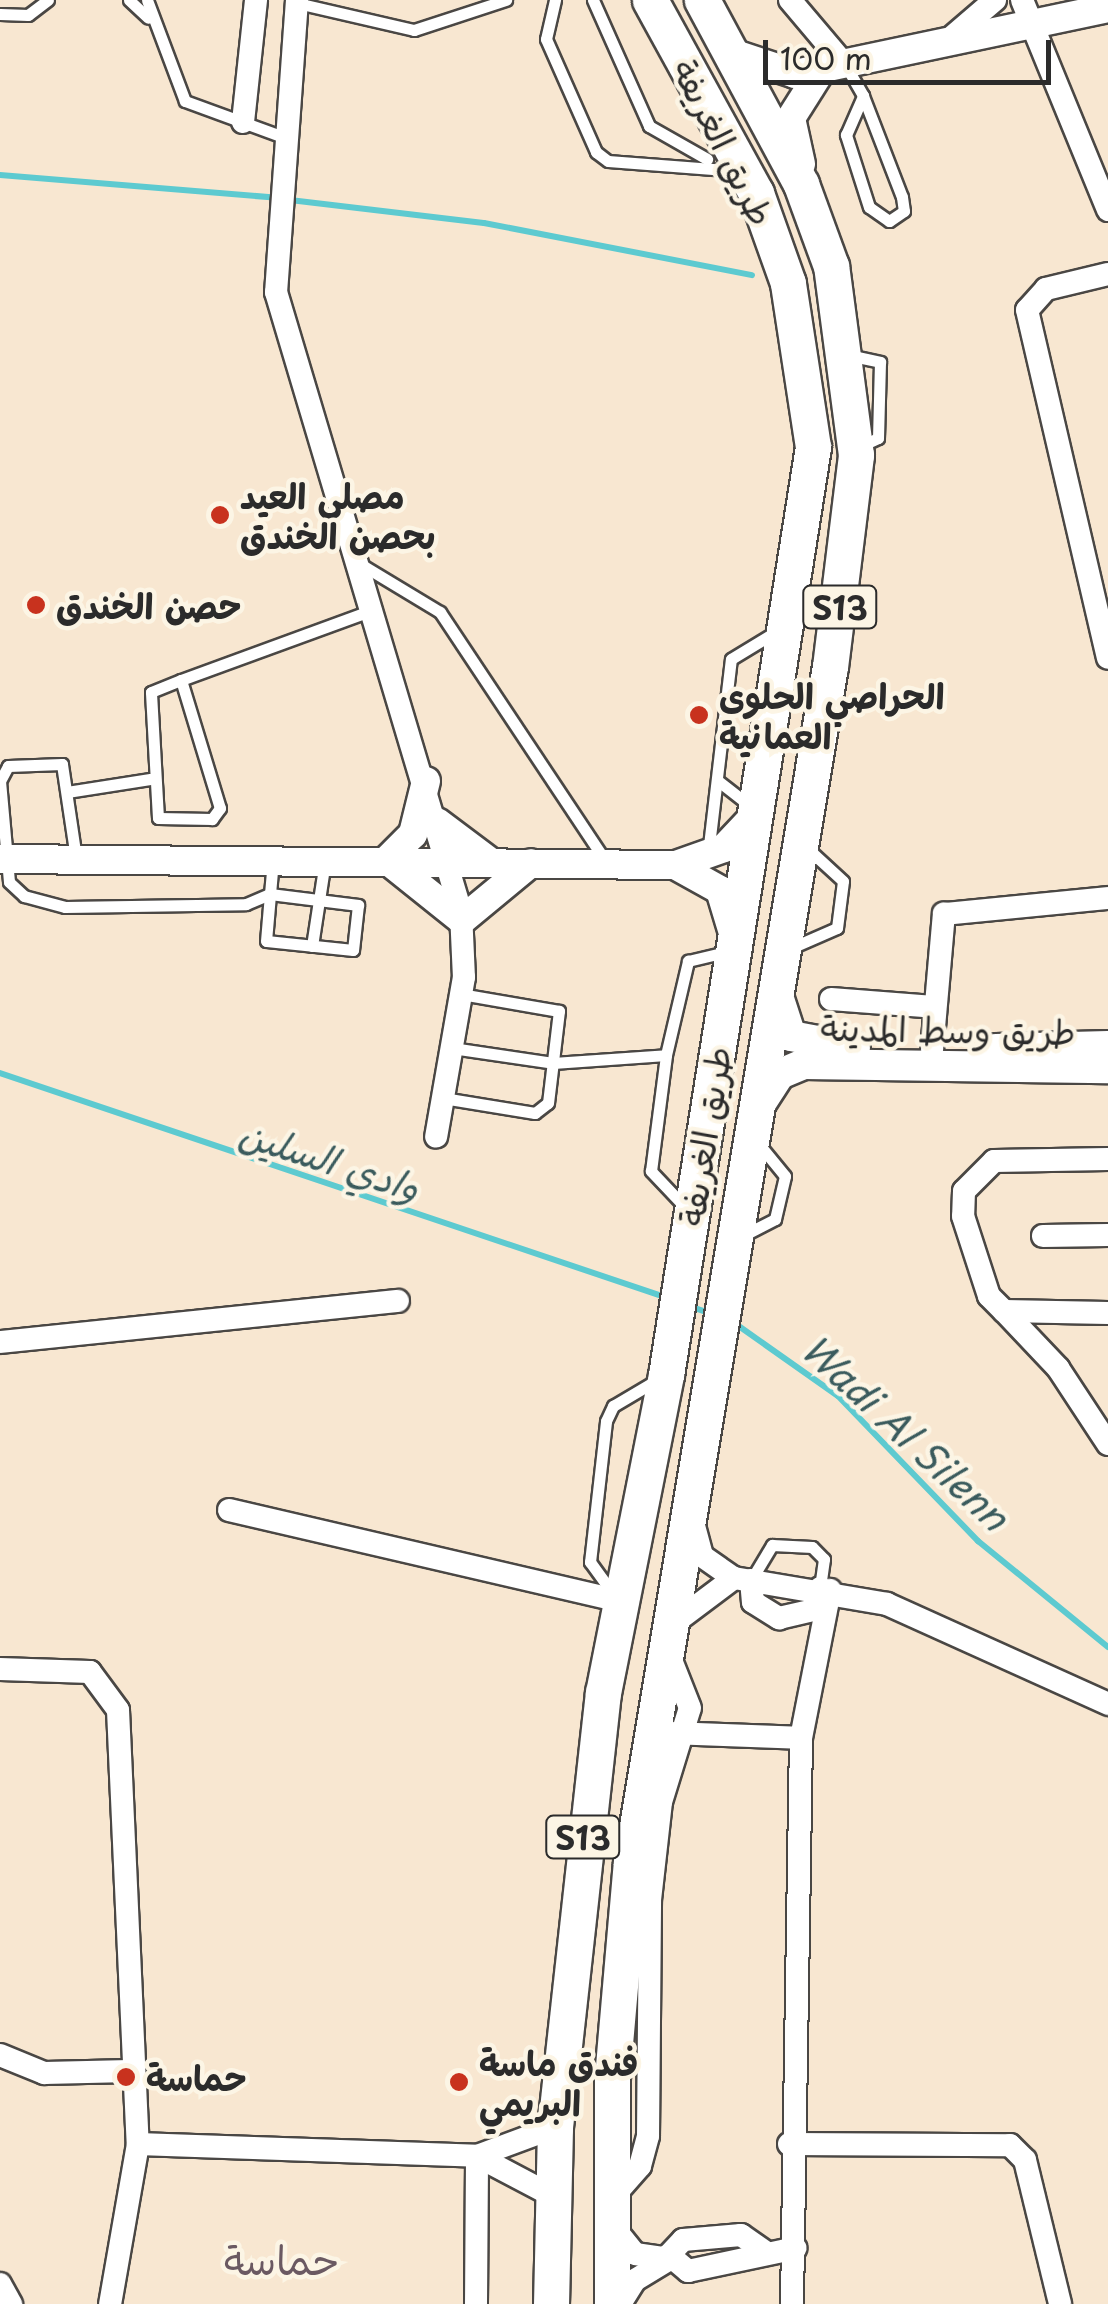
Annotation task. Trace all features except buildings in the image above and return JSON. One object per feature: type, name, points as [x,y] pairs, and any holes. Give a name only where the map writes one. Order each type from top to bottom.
[{"type":"main road","name":"طريق الغريفة","points":[[551,2304],[555,2127],[580,1860],[620,1601],[666,1375],[790,625],[811,428],[788,283],[756,193],[650,0]]},
{"type":"main road","name":"طريق الغريفة","points":[[616,2304],[611,2211],[632,1862],[667,1733],[669,1638],[851,536],[856,449],[848,355],[832,266],[732,53],[702,0]]},
{"type":"main road","name":"طريق وسط المدينة","points":[[776,988],[791,1036],[932,1050],[1108,1046]]},
{"type":"main road","name":"طريق وسط المدينة","points":[[751,1127],[780,1074],[804,1064],[1108,1068]]},
{"type":"street","points":[[243,122],[256,0]]},
{"type":"street","points":[[790,0],[834,67]]},
{"type":"street","points":[[938,43],[974,26],[994,0]]},
{"type":"street","points":[[297,1],[274,248],[284,332],[376,609],[462,920],[462,994],[436,1137]]},
{"type":"street","points":[[732,53],[777,74],[834,67],[938,43],[1027,13],[1108,8]]},
{"type":"street","points":[[1027,13],[1108,210]]},
{"type":"street","points":[[832,266],[792,128],[797,99],[834,67]]},
{"type":"street","points":[[1108,274],[1046,288],[1028,310],[1108,658]]},
{"type":"street","points":[[386,860],[421,818],[426,782]]},
{"type":"street","points":[[3,859],[274,858],[674,865],[708,856],[758,812]]},
{"type":"street","points":[[437,822],[490,862]]},
{"type":"street","points":[[386,860],[462,920]]},
{"type":"street","points":[[462,920],[532,863]]},
{"type":"street","points":[[674,865],[720,890],[734,950]]},
{"type":"street","points":[[932,1050],[934,1007],[949,910],[1108,898]]},
{"type":"street","points":[[831,1000],[934,1007]]},
{"type":"street","points":[[1108,1158],[994,1161],[964,1191],[968,1232],[989,1296],[1058,1368],[1108,1444]]},
{"type":"street","points":[[1043,1236],[1108,1235]]},
{"type":"street","points":[[0,1342],[398,1302]]},
{"type":"street","points":[[1004,1311],[1108,1313]]},
{"type":"street","points":[[691,1508],[702,1556],[743,1579],[825,1589],[915,1616],[1108,1704]]},
{"type":"street","points":[[229,1510],[620,1601]]},
{"type":"street","points":[[743,1579],[753,1602],[779,1618],[812,1610],[825,1589]]},
{"type":"street","points":[[669,1638],[688,1604],[743,1579]]},
{"type":"street","points":[[792,2304],[796,2248],[789,2144],[802,1738],[825,1589]]},
{"type":"street","points":[[0,1669],[90,1672],[115,1699],[130,2071],[138,2144],[110,2304]]},
{"type":"street","points":[[667,1733],[802,1738]]},
{"type":"street","points":[[0,2055],[44,2074],[130,2071]]},
{"type":"street","points":[[138,2144],[477,2156],[555,2127]]},
{"type":"street","points":[[789,2144],[1010,2144],[1025,2160],[1060,2304]]},
{"type":"street","points":[[477,2156],[553,2196]]},
{"type":"street","points":[[476,2304],[477,2156]]},
{"type":"street","points":[[611,2211],[634,2254],[670,2259]]},
{"type":"street","points":[[616,2304],[635,2280],[670,2259],[683,2240],[742,2235],[764,2251],[796,2248]]},
{"type":"street","points":[[0,2284],[11,2304]]},
{"type":"lane","points":[[0,14],[28,15],[48,0]]},
{"type":"lane","points":[[129,0],[148,18]]},
{"type":"lane","points":[[147,0],[148,18],[179,95],[243,122],[286,146]]},
{"type":"lane","points":[[297,1],[414,30],[482,4],[506,0]]},
{"type":"lane","points":[[555,0],[546,39],[596,152],[608,161],[726,170]]},
{"type":"lane","points":[[593,0],[649,126],[726,170],[756,193]]},
{"type":"lane","points":[[834,67],[863,96],[902,197],[904,211],[889,220],[869,207],[846,135],[863,96]]},
{"type":"lane","points":[[362,565],[440,612],[607,864]]},
{"type":"lane","points":[[181,680],[220,813],[160,820],[150,779],[148,697],[181,680],[376,609]]},
{"type":"lane","points":[[708,856],[731,659],[790,625]]},
{"type":"lane","points":[[76,858],[67,792],[57,761],[8,766],[0,781],[3,859],[9,882],[44,904],[246,904],[270,894],[358,904],[353,950],[266,941],[270,894],[274,858]]},
{"type":"lane","points":[[67,792],[150,779]]},
{"type":"lane","points":[[717,780],[758,812]]},
{"type":"lane","points":[[782,952],[837,928],[843,881],[800,842]]},
{"type":"lane","points":[[312,946],[325,859]]},
{"type":"lane","points":[[692,1214],[652,1170],[666,1055],[688,962],[734,950]]},
{"type":"lane","points":[[443,1098],[541,1112],[554,1063],[555,1006],[462,994]]},
{"type":"lane","points":[[452,1048],[554,1063],[666,1055]]},
{"type":"lane","points":[[620,1601],[590,1562],[606,1421],[613,1406],[666,1375]]},
{"type":"lane","points":[[743,1579],[772,1545],[812,1547],[824,1559],[825,1589]]},
{"type":"waterway","points":[[0,175],[277,198]]},
{"type":"waterway","points":[[290,200],[484,223],[752,275]]},
{"type":"waterway","name":"وادي السلين","points":[[0,1073],[665,1297]]},
{"type":"waterway","name":"Wadi Al Silenn","points":[[686,1305],[712,1314]]},
{"type":"waterway","name":"Wadi Al Silenn","points":[[733,1322],[838,1396],[978,1541],[1108,1647]]},
{"type":"place","name":"مصلى العيد بحصن الخندق","points":[[220,515]]},
{"type":"place","name":"حصن الخندق","points":[[36,605]]},
{"type":"place","name":"الحراصي الحلوى العمانية","points":[[699,715]]},
{"type":"place","name":"حماسة","points":[[126,2077]]},
{"type":"place","name":"فندق ماسة البريمي","points":[[459,2082]]},
{"type":"district","name":"حماسة","points":[[281,2259]]}]
